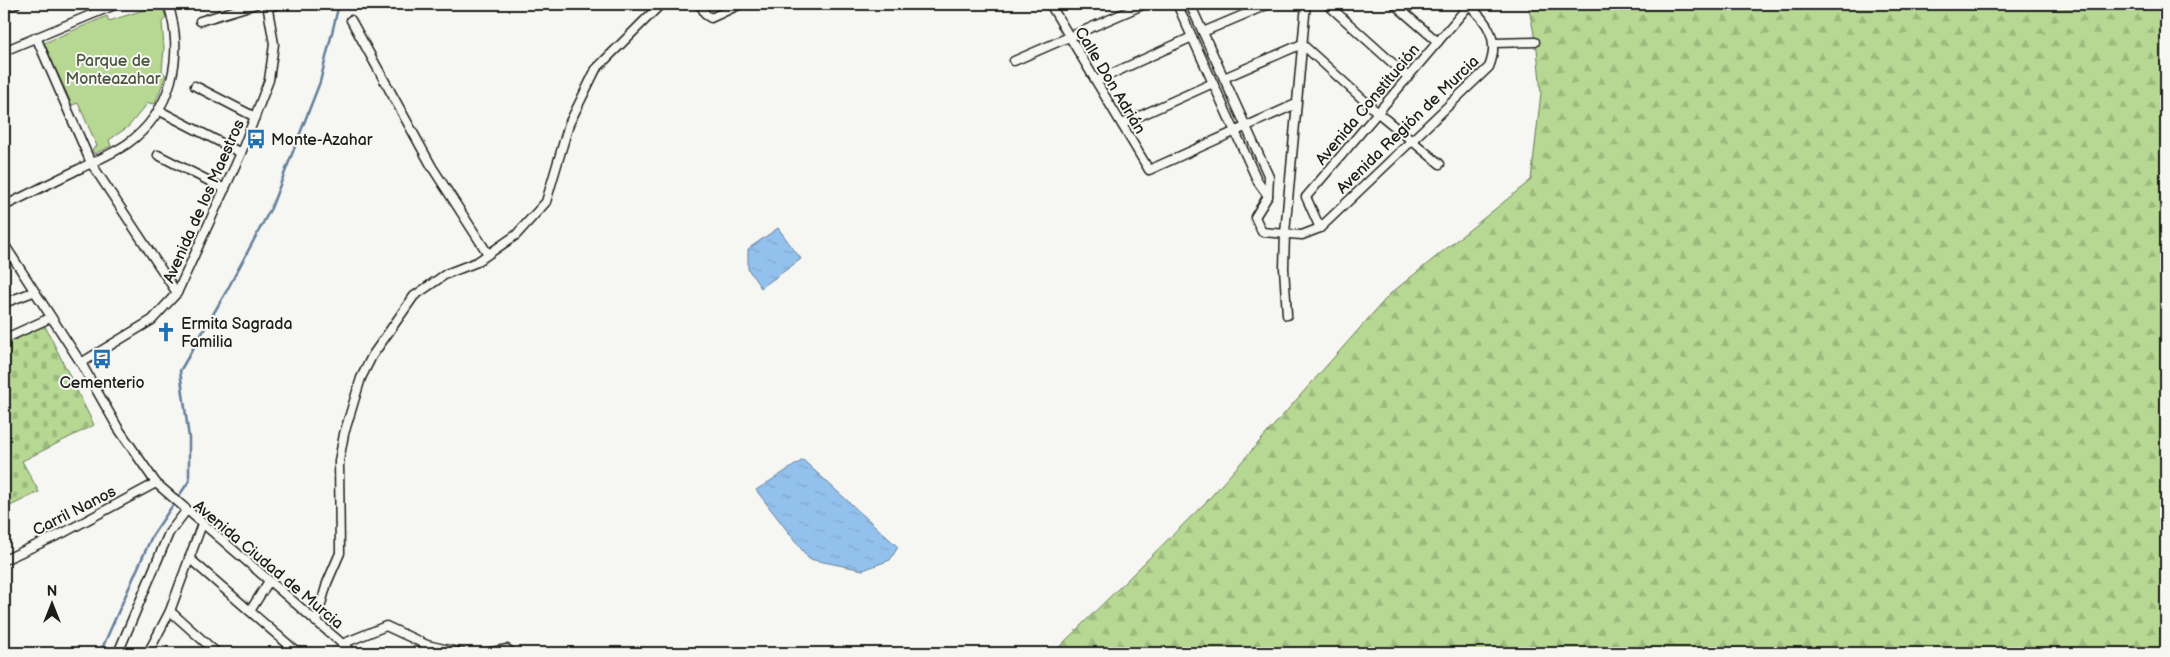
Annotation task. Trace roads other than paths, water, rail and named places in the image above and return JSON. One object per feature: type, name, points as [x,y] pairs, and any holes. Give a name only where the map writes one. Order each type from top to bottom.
[{"type":"street","points":[[4,51],[95,7],[117,4]]},
{"type":"street","points":[[4,206],[128,143],[145,128],[158,110],[172,78],[176,56],[175,33],[168,4]]},
{"type":"street","points":[[200,21],[256,4]]},
{"type":"street","points":[[268,6],[279,4]]},
{"type":"street","points":[[316,622],[327,583],[340,553],[339,461],[361,378],[372,356],[414,296],[446,274],[477,262],[516,235],[546,202],[569,124],[596,69],[661,4]]},
{"type":"street","points":[[700,4],[708,18],[740,4]]},
{"type":"street","name":"Calle Don Adrián","points":[[1050,4],[1149,170],[1234,130]]},
{"type":"street","points":[[1014,61],[1145,4]]},
{"type":"street","points":[[1177,4],[1258,182],[1268,196]]},
{"type":"street","points":[[1190,4],[1269,177],[1268,196]]},
{"type":"street","points":[[1203,32],[1269,4]]},
{"type":"street","points":[[1287,315],[1284,268],[1285,233],[1306,4]]},
{"type":"street","points":[[1327,4],[1408,77]]},
{"type":"street","points":[[1394,4],[1438,42]]},
{"type":"street","name":"Avenida Constitución","points":[[1320,228],[1306,197],[1469,4]]},
{"type":"street","name":"Avenida Región de Murcia","points":[[1268,196],[1254,217],[1262,232],[1302,235],[1320,228],[1410,140],[1489,67],[1493,57],[1494,43],[1483,18],[1469,4]]},
{"type":"street","name":"Avenida de los Maestros","points":[[81,363],[152,320],[177,293],[241,153],[273,62],[274,36],[268,6]]},
{"type":"street","points":[[352,20],[432,168],[488,254]]},
{"type":"street","points":[[36,37],[91,163],[177,293]]},
{"type":"street","points":[[1096,81],[1192,37]]},
{"type":"street","points":[[1494,43],[1536,42]]},
{"type":"street","points":[[1224,78],[1302,44]]},
{"type":"street","points":[[1302,44],[1378,113],[1440,164]]},
{"type":"street","points":[[1122,124],[1213,83]]},
{"type":"street","points":[[195,86],[255,117]]},
{"type":"street","points":[[1234,130],[1296,104]]},
{"type":"street","points":[[158,110],[241,153]]},
{"type":"street","points":[[158,155],[225,190]]},
{"type":"street","name":"Avenida Ciudad de Murcia","points":[[4,244],[33,292],[81,363],[118,428],[156,483],[186,511],[353,653]]},
{"type":"street","points":[[4,303],[33,292]]},
{"type":"street","points":[[4,338],[50,318]]},
{"type":"street","name":"Carril Nanos","points":[[4,560],[65,532],[156,483]]},
{"type":"street","points":[[118,653],[168,533],[186,511]]},
{"type":"street","points":[[149,653],[170,611],[202,524]]},
{"type":"street","points":[[189,558],[298,653]]},
{"type":"street","points":[[250,611],[269,581]]},
{"type":"street","points":[[170,611],[216,653]]},
{"type":"street","points":[[342,644],[386,626],[427,645],[462,653]]},
{"type":"street","points":[[487,653],[507,649],[511,653]]},
{"type":"water","points":[[778,228],[801,259],[761,288],[748,269],[748,249]]},
{"type":"water","points":[[803,460],[898,547],[890,560],[863,570],[809,559],[756,490]]},
{"type":"waterway","points":[[100,653],[152,536],[189,481],[189,438],[180,371],[226,292],[271,208],[320,82],[339,4]]},
{"type":"place","name":"Monte-Azahar","points":[[256,139]]},
{"type":"place","name":"Ermita Sagrada Familia","points":[[166,332]]},
{"type":"place","name":"Cementerio","points":[[102,359]]},
{"type":"park label","name":"Parque de Monteazahar","points":[[113,69]]}]
